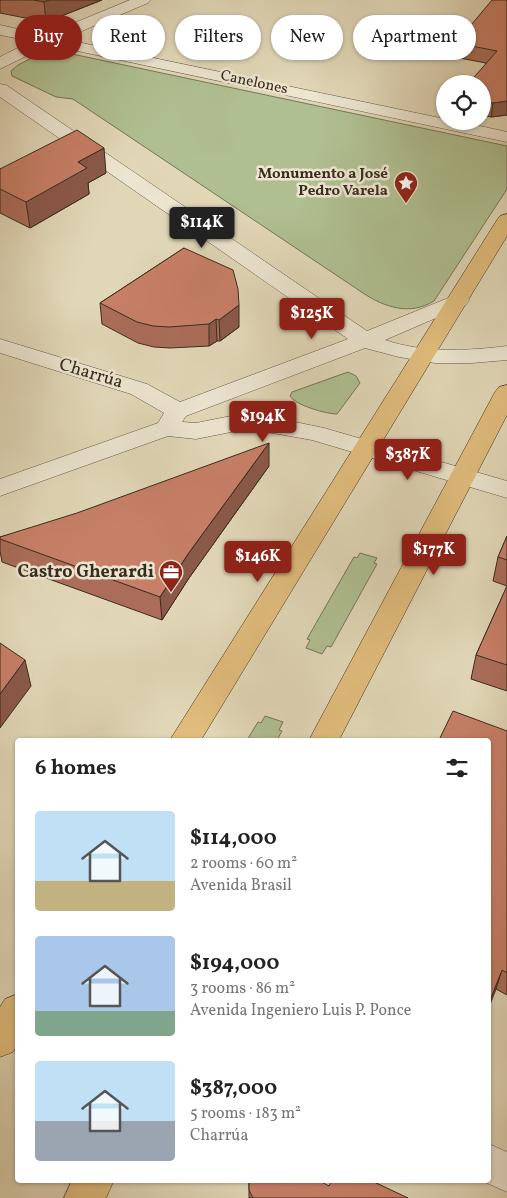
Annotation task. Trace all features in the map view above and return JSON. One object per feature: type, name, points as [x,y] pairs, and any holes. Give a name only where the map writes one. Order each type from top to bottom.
[{"type":"main road","points":[[186,738],[507,220]]},
{"type":"main road","points":[[325,738],[461,476],[507,392]]},
{"type":"main road","points":[[0,1039],[15,1016]]},
{"type":"main road","points":[[84,1198],[92,1183]]},
{"type":"street","points":[[82,25],[143,0]]},
{"type":"street","name":"Canelones","points":[[0,30],[15,33]]},
{"type":"street","name":"Canelones","points":[[82,48],[507,137]]},
{"type":"street","points":[[0,64],[15,56]]},
{"type":"street","points":[[0,89],[365,340],[398,350],[425,354],[480,356],[507,354]]},
{"type":"street","points":[[0,488],[365,340],[458,300]]},
{"type":"street","name":"Charrúa","points":[[0,346],[139,388],[172,419]]},
{"type":"street","points":[[172,419],[196,431],[236,423],[256,422],[315,433],[507,490]]},
{"type":"street","points":[[491,1165],[507,1172]]},
{"type":"green space","points":[[82,56],[92,58],[92,60],[101,60],[507,146],[507,189],[434,301],[425,306],[407,309],[388,306],[363,293],[73,99],[56,97],[12,76],[11,71],[28,60],[82,60]]},
{"type":"green space","points":[[348,372],[356,376],[360,383],[337,414],[311,408],[298,403],[290,396],[292,392]]},
{"type":"green space","points":[[360,553],[377,558],[374,563],[377,564],[331,647],[327,646],[322,654],[306,648],[310,640],[307,639],[354,557],[357,558]]},
{"type":"green space","points":[[265,716],[283,722],[279,730],[282,731],[278,738],[248,738],[258,722],[261,723]]},
{"type":"building","points":[[492,0],[507,0],[507,101],[491,103],[491,75],[476,75],[497,51],[476,47],[476,19]]},
{"type":"building","points":[[77,130],[104,148],[78,162],[87,168],[26,202],[0,189],[0,169]]},
{"type":"building","points":[[184,248],[233,270],[238,289],[239,305],[219,320],[216,319],[209,324],[169,327],[153,326],[137,322],[100,303]]},
{"type":"building","points":[[269,443],[188,554],[160,597],[0,539],[0,537],[77,513]]},
{"type":"building","points":[[507,536],[507,560],[498,557]]},
{"type":"building","points":[[507,586],[507,665],[476,655]]},
{"type":"building","points":[[0,643],[25,660],[0,694]]},
{"type":"building","points":[[453,711],[507,731],[507,973],[502,970],[491,998],[491,738],[440,738]]},
{"type":"building","points":[[249,1183],[324,1183],[329,1186],[330,1183],[376,1183],[408,1198],[253,1198],[249,1190]]},
{"type":"place","name":"Monumento a José Pedro Varela","points":[[406,204]]},
{"type":"place","name":"Castro Gherardi","points":[[171,593]]}]
